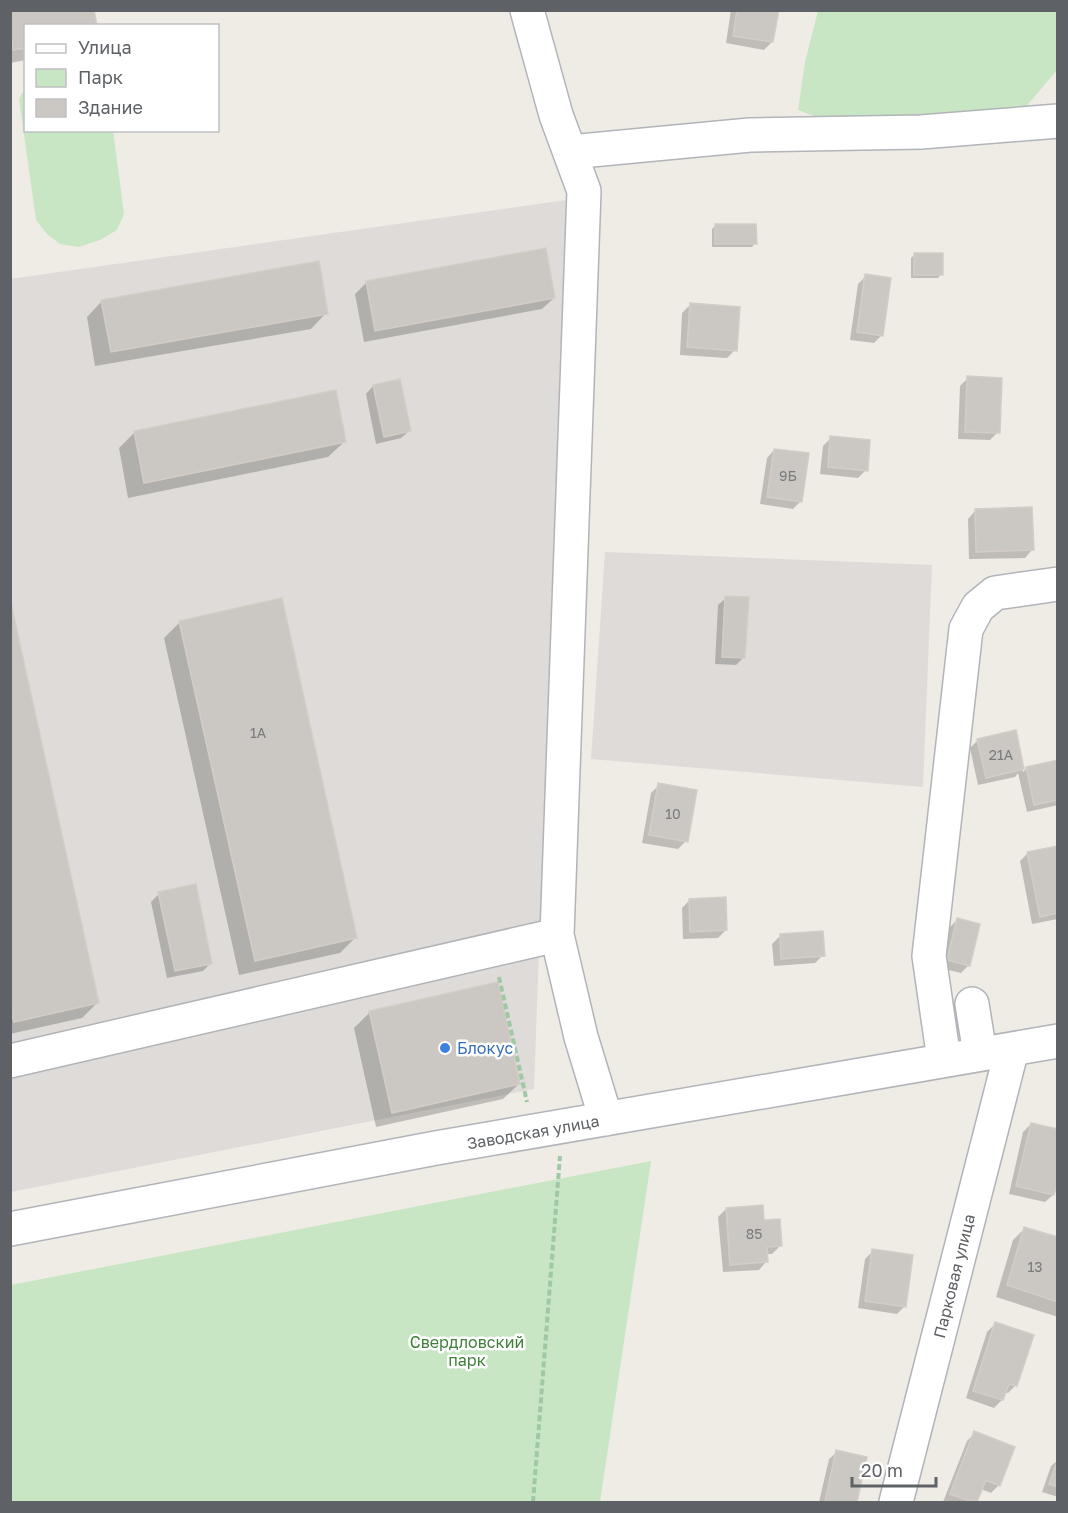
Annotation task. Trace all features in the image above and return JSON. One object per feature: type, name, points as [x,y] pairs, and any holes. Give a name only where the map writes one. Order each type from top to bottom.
[{"type":"street","points":[[527,10],[556,115],[584,191],[557,935],[581,1037],[606,1119]]},
{"type":"street","points":[[570,152],[750,135],[921,132],[1058,121]]},
{"type":"street","points":[[944,1060],[929,956],[966,629],[978,607],[995,593],[1058,584]]},
{"type":"street","points":[[10,1061],[557,935]]},
{"type":"street","points":[[972,1004],[980,1054]]},
{"type":"street","name":"Заводская улица","points":[[10,1229],[424,1150],[1058,1041]]},
{"type":"street","name":"Парковая улица","points":[[896,1503],[1012,1049]]},
{"type":"path","points":[[494,950],[529,1111]]},
{"type":"path","points":[[533,1503],[560,1152]]},
{"type":"shaded area","points":[[566,200],[534,1089],[11,1192],[10,279]]},
{"type":"shaded area","points":[[605,552],[932,565],[923,787],[591,759]]},
{"type":"green space","points":[[818,11],[1057,11],[1057,70],[1024,109],[841,126],[798,110],[805,62]]},
{"type":"green space","points":[[24,90],[24,132],[113,132],[124,214],[117,230],[100,240],[79,247],[60,244],[47,234],[36,220],[19,99]]},
{"type":"green space","name":"Свердловский парк","points":[[651,1161],[600,1502],[11,1502],[11,1285]]},
{"type":"building","points":[[10,10],[94,10],[97,24],[24,24],[24,48],[13,50],[10,35]]},
{"type":"building","points":[[737,10],[779,10],[773,42],[733,36]]},
{"type":"building","points":[[715,224],[756,224],[757,244],[715,244]]},
{"type":"building","points":[[546,248],[555,298],[375,331],[366,281]]},
{"type":"building","points":[[914,253],[943,253],[943,275],[914,275]]},
{"type":"building","points":[[319,261],[328,314],[111,352],[101,300]]},
{"type":"building","points":[[865,274],[891,278],[883,336],[857,332]]},
{"type":"building","points":[[690,303],[740,307],[737,351],[687,347]]},
{"type":"building","points":[[967,376],[1002,378],[1000,433],[965,432]]},
{"type":"building","points":[[400,379],[411,431],[384,437],[373,385]]},
{"type":"building","points":[[336,390],[346,442],[144,483],[134,431]]},
{"type":"building","points":[[830,436],[870,440],[868,471],[828,467]]},
{"type":"building","points":[[774,449],[809,453],[802,502],[767,497]]},
{"type":"building","points":[[1032,507],[1034,550],[976,552],[975,509]]},
{"type":"building","points":[[725,596],[749,597],[745,658],[722,657]]},
{"type":"building","points":[[282,598],[357,938],[255,961],[179,621]]},
{"type":"building","points":[[10,599],[99,1003],[14,1022],[10,1008]]},
{"type":"building","points":[[1016,730],[1024,769],[986,778],[977,739]]},
{"type":"building","points":[[1058,760],[1058,800],[1034,805],[1026,767]]},
{"type":"building","points":[[658,783],[697,790],[688,842],[649,835]]},
{"type":"building","points":[[1058,846],[1058,913],[1040,917],[1027,852]]},
{"type":"building","points":[[196,884],[212,964],[175,971],[158,892]]},
{"type":"building","points":[[726,897],[727,930],[690,932],[689,899]]},
{"type":"building","points":[[957,918],[980,924],[970,966],[947,960]]},
{"type":"building","points":[[823,931],[825,956],[781,959],[780,934]]},
{"type":"building","name":"Блокус","points":[[498,982],[520,1084],[392,1113],[369,1011]]},
{"type":"building","points":[[1031,1123],[1058,1129],[1058,1181],[1054,1195],[1016,1186]]},
{"type":"building","points":[[763,1205],[764,1220],[780,1219],[782,1246],[767,1247],[768,1262],[730,1265],[726,1208]]},
{"type":"building","points":[[1024,1227],[1058,1237],[1058,1302],[1007,1285]]},
{"type":"building","points":[[872,1249],[913,1255],[906,1307],[865,1301]]},
{"type":"building","points":[[995,1322],[1034,1335],[1017,1386],[1009,1384],[1003,1400],[973,1391]]},
{"type":"building","points":[[974,1431],[1015,1447],[1000,1486],[986,1480],[977,1502],[950,1494]]},
{"type":"building","points":[[836,1450],[867,1457],[857,1502],[825,1502]]},
{"type":"building","points":[[1058,1460],[1058,1487],[1049,1484]]},
{"type":"place","name":"Блокус","points":[[445,1048]]}]
